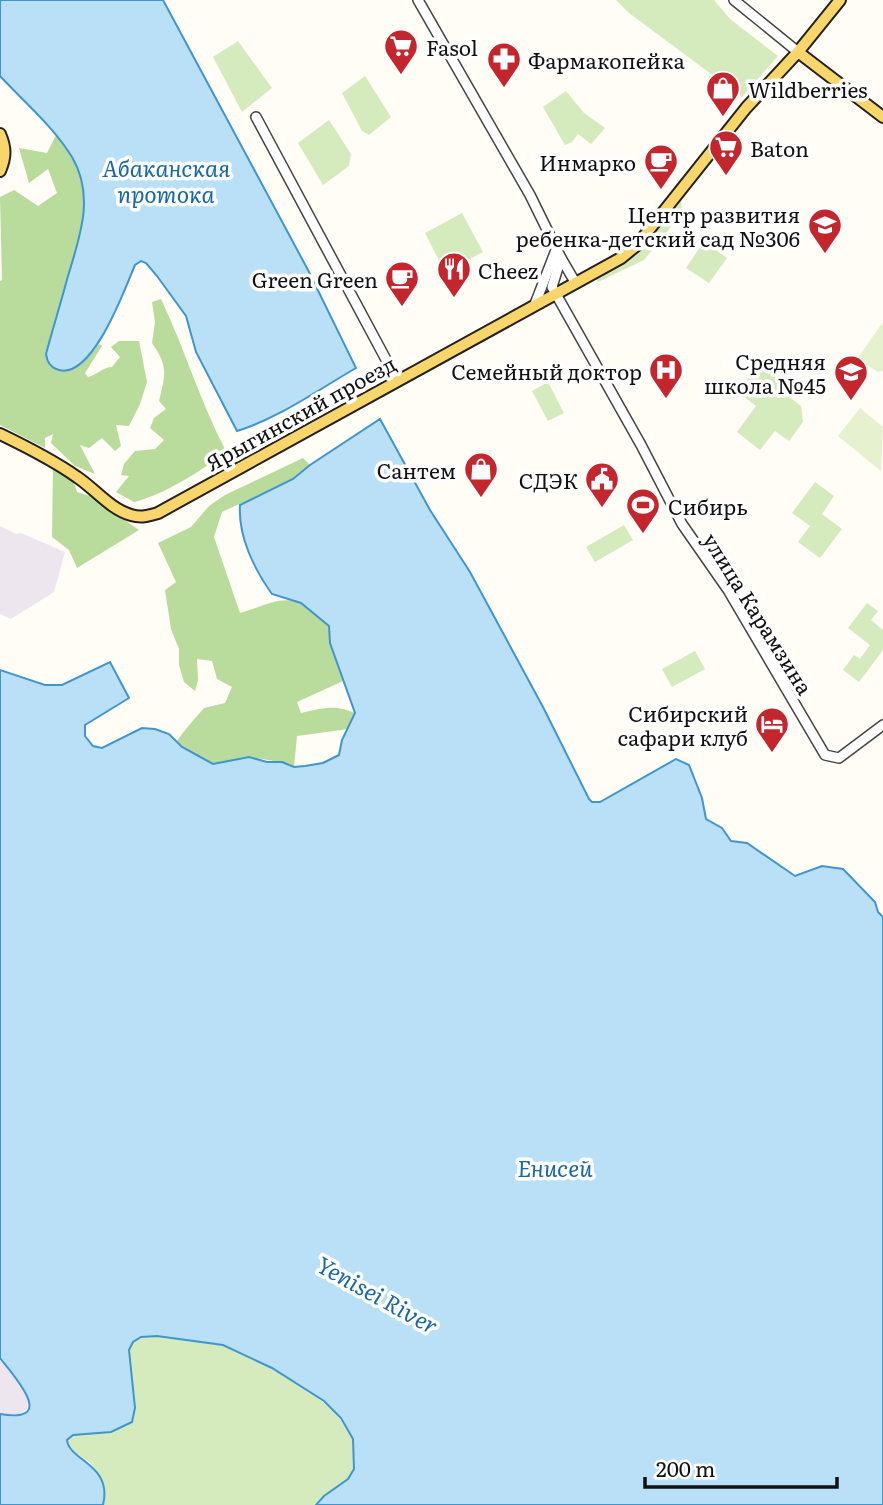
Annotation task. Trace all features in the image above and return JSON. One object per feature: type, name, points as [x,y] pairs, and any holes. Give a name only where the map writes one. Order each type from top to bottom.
[{"type":"main road","name":"Ярыгинский проезд","points":[[0,434],[40,453],[69,471],[118,509],[130,515],[143,517],[158,513],[621,258],[637,245],[746,108],[798,52],[840,0]]},
{"type":"main road","points":[[798,52],[883,117]]},
{"type":"main road","points":[[0,134],[5,146],[5,160],[0,171]]},
{"type":"street","points":[[418,0],[530,195],[558,254],[575,282]]},
{"type":"street","points":[[734,0],[798,52]]},
{"type":"street","points":[[256,117],[397,380]]},
{"type":"street","points":[[556,293],[552,284],[558,254]]},
{"type":"street","points":[[535,304],[558,254]]},
{"type":"street","name":"улица Карамзина","points":[[556,293],[681,524],[728,590],[825,755],[839,758],[883,725]]},
{"type":"shaded area","points":[[0,526],[65,552],[54,592],[11,619],[0,614]]},
{"type":"shaded area","points":[[0,1358],[29,1396],[27,1409],[16,1417],[0,1414]]},
{"type":"green space","points":[[616,0],[714,0],[730,19],[778,56],[742,97],[629,13]]},
{"type":"green space","points":[[238,41],[272,88],[242,112],[213,57]]},
{"type":"green space","points":[[365,76],[391,117],[369,135],[362,131],[342,93]]},
{"type":"green space","points":[[566,91],[584,113],[605,128],[591,144],[578,134],[572,142],[565,145],[543,107]]},
{"type":"green space","points":[[329,120],[351,154],[349,166],[323,185],[298,143]]},
{"type":"green space","points":[[56,135],[79,171],[84,193],[84,211],[71,273],[53,327],[89,356],[99,344],[102,346],[85,373],[88,377],[112,367],[120,357],[111,347],[119,341],[139,341],[147,382],[129,426],[116,425],[121,446],[115,451],[102,438],[89,448],[80,445],[95,474],[75,466],[51,443],[53,434],[45,438],[45,448],[0,425],[0,197],[14,190],[38,206],[57,193],[48,169],[29,183],[19,148],[47,153]]},
{"type":"green space","points":[[681,201],[682,213],[644,260],[598,282],[596,278],[637,254]]},
{"type":"green space","points":[[462,213],[483,252],[445,272],[425,233]]},
{"type":"green space","points":[[704,241],[727,258],[709,283],[686,268]]},
{"type":"green space","points":[[161,299],[226,451],[183,481],[134,502],[116,492],[129,476],[121,475],[124,464],[135,451],[155,449],[164,440],[150,428],[154,418],[166,409],[159,401],[164,377],[163,364],[152,343],[155,322],[152,302]]},
{"type":"green space","points":[[883,322],[883,371],[878,372],[861,361],[859,356]]},
{"type":"green space","points":[[761,361],[784,379],[778,388],[801,406],[803,422],[789,441],[775,431],[760,450],[737,432],[756,406],[738,392]]},
{"type":"green space","points":[[548,382],[564,413],[548,421],[532,391]]},
{"type":"green space","points":[[860,408],[883,427],[881,471],[838,436]]},
{"type":"green space","points":[[303,458],[310,465],[293,479],[222,512],[214,537],[240,613],[287,600],[305,606],[329,626],[330,643],[343,681],[297,702],[301,713],[335,708],[355,713],[348,729],[297,736],[294,767],[252,758],[213,764],[176,743],[204,708],[225,703],[232,687],[217,679],[212,661],[197,659],[198,680],[195,691],[184,682],[165,590],[176,582],[158,543],[191,527],[209,506],[225,495]]},
{"type":"green space","points":[[53,468],[73,479],[77,492],[90,496],[139,530],[77,568],[69,550],[52,537]]},
{"type":"green space","points":[[815,482],[834,496],[822,514],[842,529],[820,558],[798,542],[810,526],[792,513]]},
{"type":"green space","points":[[624,525],[633,540],[595,562],[586,547]]},
{"type":"green space","points":[[867,603],[878,611],[871,620],[883,630],[883,650],[859,682],[843,670],[854,655],[860,659],[870,645],[848,628]]},
{"type":"green space","points":[[695,651],[705,669],[672,687],[662,669]]},
{"type":"green space","points":[[157,1336],[223,1345],[289,1377],[335,1411],[353,1439],[354,1469],[348,1479],[316,1505],[103,1505],[100,1477],[90,1463],[72,1450],[67,1440],[73,1435],[132,1422],[135,1408],[129,1350],[137,1340]]},
{"type":"water","name":"Абаканская протока","points":[[0,0],[163,0],[308,270],[356,368],[283,411],[237,431],[196,352],[186,316],[157,276],[141,261],[135,265],[106,330],[84,361],[72,369],[59,370],[48,362],[46,354],[81,231],[83,186],[72,157],[64,146],[0,76]]},
{"type":"water","name":"Енисей","points":[[380,419],[430,510],[470,572],[592,802],[600,802],[676,759],[689,765],[702,798],[706,819],[722,828],[731,841],[747,843],[795,876],[822,866],[843,869],[875,902],[883,917],[883,1505],[316,1505],[348,1479],[354,1469],[353,1439],[341,1418],[324,1401],[272,1368],[223,1345],[157,1336],[141,1337],[133,1342],[129,1350],[135,1408],[132,1422],[111,1432],[73,1435],[67,1440],[75,1453],[97,1472],[102,1480],[103,1505],[0,1505],[0,1414],[17,1415],[27,1412],[29,1406],[22,1387],[0,1358],[0,670],[45,685],[62,685],[110,662],[129,698],[85,725],[85,736],[93,746],[102,748],[142,728],[169,734],[182,747],[213,764],[249,757],[267,762],[282,762],[294,767],[323,763],[339,755],[342,740],[355,713],[330,643],[329,626],[301,603],[272,594],[248,552],[240,505],[293,479]]},
{"type":"place","name":"Fasol","points":[[401,76]]},
{"type":"place","name":"Фармакопейка","points":[[504,89]]},
{"type":"place","name":"Wildberries","points":[[723,118]]},
{"type":"place","name":"Baton","points":[[726,177]]},
{"type":"place","name":"Инмарко","points":[[661,191]]},
{"type":"place","name":"Центр развития ребенка-детский сад №306","points":[[825,255]]},
{"type":"place","name":"Cheez","points":[[454,299]]},
{"type":"place","name":"Green Green","points":[[402,308]]},
{"type":"place","name":"Семейный доктор","points":[[666,400]]},
{"type":"place","name":"Средняя школа №45","points":[[851,402]]},
{"type":"place","name":"Сантем","points":[[481,499]]},
{"type":"place","name":"СДЭК","points":[[602,509]]},
{"type":"place","name":"Сибирь","points":[[643,535]]},
{"type":"place","name":"Сибирский сафари клуб","points":[[772,754]]},
{"type":"water label","name":"Yenisei River","points":[[378,1294]]}]
